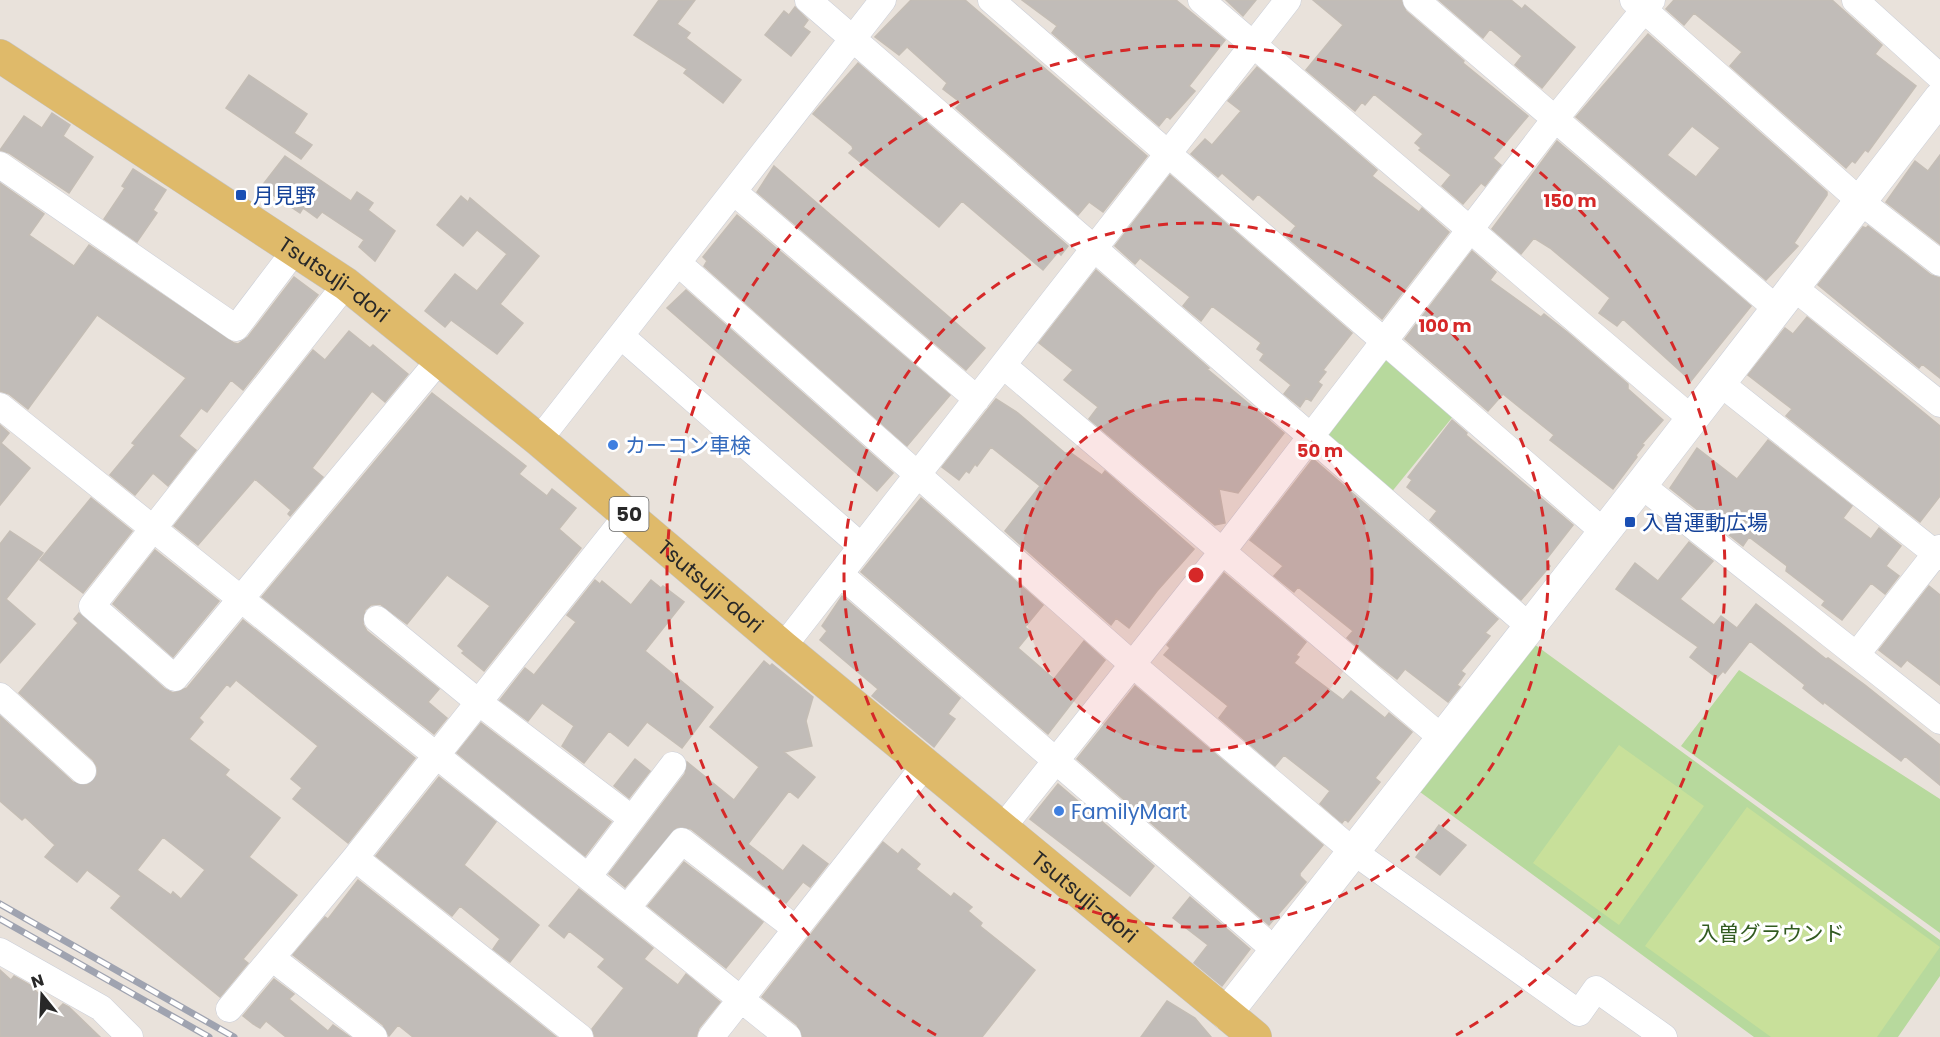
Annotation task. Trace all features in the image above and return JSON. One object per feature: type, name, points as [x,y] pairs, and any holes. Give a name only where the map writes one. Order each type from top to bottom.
[{"type":"main road","name":"Tsutsuji-dori","points":[[0,56],[296,249],[346,284],[440,358],[628,514],[783,647],[1003,827],[1232,1026]]},
{"type":"street","points":[[808,0],[1529,626]]},
{"type":"street","points":[[539,440],[883,0]]},
{"type":"street","points":[[991,0],[1604,532]]},
{"type":"street","points":[[1201,0],[1692,418]]},
{"type":"street","points":[[783,647],[1288,0]]},
{"type":"street","points":[[1416,0],[1555,119],[1785,298],[1940,404]]},
{"type":"street","points":[[1855,0],[1940,77]]},
{"type":"street","points":[[1003,827],[1222,552],[1643,3],[1860,201],[1940,263]]},
{"type":"street","points":[[1232,1026],[1276,951],[1940,98]]},
{"type":"street","points":[[0,165],[236,327],[296,249]]},
{"type":"street","points":[[734,192],[976,399]]},
{"type":"street","points":[[678,263],[1132,664],[1354,852],[1579,1013],[1596,989],[1664,1037]]},
{"type":"street","points":[[346,284],[92,606],[175,678],[440,358]]},
{"type":"street","points":[[621,336],[861,546]]},
{"type":"street","points":[[1004,366],[1442,738]]},
{"type":"street","points":[[1720,383],[1938,553],[1857,654]]},
{"type":"street","points":[[0,406],[788,1037]]},
{"type":"street","points":[[1641,485],[1940,721]]},
{"type":"street","points":[[229,1009],[355,858],[434,755],[628,514]]},
{"type":"street","points":[[841,575],[1276,951]]},
{"type":"street","points":[[377,619],[477,701],[631,818]]},
{"type":"street","points":[[0,696],[83,771]]},
{"type":"street","points":[[588,877],[673,765]]},
{"type":"street","points":[[711,1037],[925,765]]},
{"type":"street","points":[[627,908],[682,841],[796,929]]},
{"type":"street","points":[[355,858],[580,1037]]},
{"type":"street","points":[[0,951],[101,1008],[130,1037]]},
{"type":"street","points":[[272,958],[374,1037]]},
{"type":"green space","points":[[1385,358],[1455,414],[1390,494],[1329,437],[1329,429]]},
{"type":"green space","name":"入曽グラウンド","points":[[1534,644],[1940,940],[1940,976],[1898,1037],[1754,1037],[1420,792]]},
{"type":"green space","points":[[1739,670],[1940,799],[1940,933],[1681,746]]},
{"type":"green space","points":[[1619,745],[1704,806],[1619,925],[1533,863]]},
{"type":"green space","points":[[1747,807],[1940,947],[1877,1037],[1771,1037],[1645,946]]},
{"type":"building","points":[[659,0],[695,0],[677,24],[690,33],[686,38],[741,80],[723,103],[684,73],[687,69],[634,35]]},
{"type":"building","points":[[911,0],[965,0],[1147,156],[1103,212],[1089,202],[1078,215],[956,108],[961,103],[943,89],[947,83],[907,47],[899,55],[875,37]]},
{"type":"building","points":[[1022,0],[1176,0],[1225,40],[1189,86],[1195,91],[1170,119],[1167,116],[1159,126],[1052,33],[1057,26]]},
{"type":"building","points":[[1226,0],[1256,0],[1243,16]]},
{"type":"building","points":[[1313,0],[1401,0],[1406,11],[1464,61],[1463,63],[1528,116],[1493,158],[1501,165],[1485,186],[1481,183],[1463,204],[1442,186],[1451,175],[1419,150],[1421,148],[1415,143],[1423,134],[1374,94],[1365,105],[1362,102],[1355,111],[1306,70],[1343,25]]},
{"type":"building","points":[[1439,0],[1511,0],[1522,9],[1525,5],[1575,47],[1542,88],[1515,65],[1522,56],[1490,29],[1483,38]]},
{"type":"building","points":[[1674,0],[1832,0],[1882,45],[1875,54],[1916,86],[1868,152],[1865,150],[1855,163],[1852,161],[1846,168],[1730,66],[1742,52],[1694,13],[1684,25],[1666,9]]},
{"type":"building","points":[[795,7],[808,20],[803,27],[810,32],[791,56],[765,35],[784,11],[789,15]]},
{"type":"building","points":[[1648,34],[1827,192],[1827,195],[1794,243],[1798,246],[1766,280],[1576,117]],"holes":[[[1692,126],[1720,148],[1696,177],[1667,155]]]},
{"type":"building","points":[[858,63],[1068,246],[1061,255],[1058,252],[1043,270],[962,201],[939,227],[849,153],[853,149],[852,146],[813,114]]},
{"type":"building","points":[[1257,67],[1377,170],[1372,176],[1419,212],[1422,208],[1449,232],[1382,319],[1287,237],[1296,226],[1258,194],[1253,200],[1222,173],[1218,177],[1191,154],[1205,139],[1212,145],[1241,111],[1228,101]]},
{"type":"building","points":[[249,75],[307,114],[294,133],[312,145],[301,159],[226,108]]},
{"type":"building","points":[[52,113],[70,125],[63,136],[93,157],[69,193],[9,153],[0,150],[24,116],[42,128]]},
{"type":"building","points":[[1557,141],[1751,306],[1691,381],[1623,319],[1617,326],[1599,313],[1610,298],[1550,248],[1534,238],[1521,254],[1492,229]]},
{"type":"building","points":[[1940,155],[1940,244],[1886,202],[1915,161],[1928,171]]},
{"type":"building","points":[[285,156],[351,201],[357,192],[373,203],[368,210],[395,231],[375,261],[359,247],[364,240],[322,212],[317,218],[303,208],[300,213],[261,187]]},
{"type":"building","points":[[774,166],[985,348],[966,370],[757,192]]},
{"type":"building","points":[[133,169],[166,190],[153,210],[157,213],[137,242],[104,219],[125,188],[122,186]]},
{"type":"building","points":[[1170,175],[1352,333],[1323,370],[1326,372],[1318,382],[1322,385],[1311,401],[1306,398],[1300,407],[1284,394],[1291,385],[1260,360],[1264,354],[1257,349],[1261,343],[1212,306],[1201,321],[1183,306],[1190,297],[1140,258],[1135,264],[1115,246]]},
{"type":"building","points":[[0,183],[44,214],[29,235],[74,266],[89,245],[234,343],[238,344],[248,337],[294,277],[318,295],[243,390],[231,380],[207,412],[201,408],[179,436],[196,450],[168,486],[153,473],[135,495],[110,475],[135,445],[132,443],[186,378],[97,315],[28,409],[9,394],[0,391]]},
{"type":"building","points":[[461,196],[468,202],[470,198],[539,256],[500,304],[523,323],[497,354],[451,320],[445,327],[425,311],[455,274],[477,291],[507,254],[477,230],[463,246],[437,225]]},
{"type":"building","points":[[737,215],[950,395],[907,446],[704,266],[707,261],[703,257]]},
{"type":"building","points":[[1868,226],[1931,275],[1940,278],[1940,378],[1922,364],[1919,368],[1818,285],[1863,227]]},
{"type":"building","points":[[1472,251],[1496,272],[1490,280],[1541,317],[1544,314],[1567,332],[1628,384],[1628,389],[1663,420],[1642,444],[1644,445],[1636,455],[1637,457],[1613,489],[1550,440],[1554,435],[1503,394],[1488,411],[1405,339]]},
{"type":"building","points":[[1096,270],[1209,368],[1207,369],[1284,433],[1238,493],[1219,489],[1225,523],[1215,525],[1089,419],[1098,407],[1064,380],[1073,370],[1039,343]]},
{"type":"building","points":[[686,290],[893,473],[877,491],[667,308]]},
{"type":"building","points":[[1807,317],[1940,426],[1940,496],[1920,522],[1786,416],[1792,409],[1748,375],[1785,328],[1793,334]]},
{"type":"building","points":[[349,331],[370,348],[373,345],[408,374],[385,402],[372,391],[312,468],[323,477],[290,516],[288,514],[291,510],[255,479],[198,545],[174,526],[313,350],[325,360]]},
{"type":"building","points":[[432,393],[526,466],[519,474],[547,496],[552,489],[576,508],[559,529],[581,548],[484,671],[462,653],[464,651],[458,646],[490,606],[447,575],[407,624],[380,604],[371,605],[365,610],[363,624],[367,631],[439,689],[428,702],[447,718],[434,734],[262,597]]},
{"type":"building","points":[[996,399],[1018,413],[1065,453],[1071,453],[1102,475],[1105,471],[1194,549],[1157,591],[1129,628],[1116,618],[1111,625],[1005,531],[1040,486],[991,447],[977,466],[975,464],[969,473],[966,471],[959,480],[942,467]]},
{"type":"building","points":[[1452,420],[1467,433],[1466,435],[1573,525],[1545,561],[1550,566],[1521,600],[1430,520],[1437,511],[1407,487],[1412,480],[1408,477]]},
{"type":"building","points":[[0,425],[9,433],[1,443],[30,468],[0,505]]},
{"type":"building","points":[[1768,440],[1852,506],[1843,518],[1871,539],[1879,528],[1901,546],[1886,566],[1899,576],[1885,594],[1871,583],[1842,620],[1822,605],[1825,601],[1786,571],[1787,566],[1749,537],[1743,546],[1670,488],[1697,448],[1737,479]]},
{"type":"building","points":[[1313,459],[1498,619],[1485,633],[1490,636],[1461,671],[1465,674],[1457,685],[1460,687],[1448,702],[1405,669],[1397,679],[1379,665],[1347,638],[1353,631],[1298,587],[1294,592],[1274,576],[1283,566],[1250,540]]},
{"type":"building","points":[[91,498],[132,531],[83,593],[40,560]]},
{"type":"building","points":[[921,498],[1043,605],[1025,627],[1031,632],[1018,648],[1054,679],[1084,641],[1105,660],[1048,734],[861,572]]},
{"type":"building","points":[[10,531],[43,553],[6,599],[35,624],[0,663],[0,544]]},
{"type":"building","points":[[1689,542],[1713,561],[1680,599],[1714,625],[1721,616],[1737,628],[1756,604],[1826,659],[1828,658],[1865,685],[1940,745],[1940,785],[1905,756],[1901,761],[1824,702],[1823,704],[1803,688],[1805,685],[1750,641],[1725,673],[1723,671],[1717,678],[1690,657],[1698,647],[1616,589],[1635,563],[1658,581]]},
{"type":"building","points":[[155,550],[219,601],[173,657],[113,604]]},
{"type":"building","points":[[1224,573],[1306,642],[1296,655],[1299,657],[1294,663],[1343,700],[1351,691],[1385,718],[1389,713],[1412,732],[1375,778],[1380,782],[1348,822],[1345,819],[1342,823],[1320,804],[1330,791],[1284,755],[1275,766],[1219,718],[1228,706],[1164,655],[1170,648],[1167,645]]},
{"type":"building","points":[[595,580],[600,584],[602,581],[631,605],[651,580],[684,602],[645,651],[713,707],[682,748],[647,722],[628,746],[609,731],[584,763],[562,746],[574,726],[542,703],[528,721],[500,700],[525,668],[534,675],[576,622],[567,615]]},
{"type":"building","points":[[1929,586],[1940,595],[1940,685],[1907,660],[1901,667],[1879,650]]},
{"type":"building","points":[[842,596],[960,698],[948,714],[955,719],[934,747],[872,696],[878,689],[820,640],[827,631],[822,626]]},
{"type":"building","points":[[79,613],[165,689],[173,693],[187,688],[243,620],[415,758],[348,843],[293,799],[302,788],[291,779],[318,746],[236,680],[230,687],[227,684],[199,718],[203,722],[189,739],[229,770],[225,775],[280,818],[249,857],[297,895],[243,959],[248,963],[220,997],[111,908],[121,896],[87,870],[77,882],[45,857],[55,845],[25,817],[22,820],[0,801],[0,716],[73,782],[87,785],[97,775],[97,767],[93,760],[19,693],[78,623],[74,619]],"holes":[[[163,837],[205,870],[181,899],[173,892],[171,895],[137,870]]]},
{"type":"building","points":[[764,661],[770,666],[772,664],[813,697],[806,721],[812,746],[784,752],[815,777],[798,798],[789,791],[748,844],[783,871],[803,845],[828,864],[810,887],[803,882],[786,903],[691,829],[677,827],[625,887],[609,874],[685,774],[687,762],[734,800],[759,767],[710,727]]},
{"type":"building","points":[[1135,686],[1323,845],[1300,873],[1306,882],[1269,925],[1077,759]]},
{"type":"building","points":[[481,723],[611,822],[585,856],[457,753]]},
{"type":"building","points":[[635,759],[650,771],[629,798],[614,786]]},
{"type":"building","points":[[439,777],[496,822],[464,865],[539,925],[510,962],[493,949],[500,939],[460,906],[452,916],[376,856]]},
{"type":"building","points":[[1058,784],[1154,866],[1130,896],[1030,819]]},
{"type":"building","points":[[1439,825],[1466,845],[1440,875],[1416,857]]},
{"type":"building","points":[[883,842],[898,854],[902,849],[920,864],[916,869],[951,897],[954,893],[972,907],[968,911],[982,923],[980,926],[1035,970],[982,1037],[803,1037],[797,1025],[762,997]]},
{"type":"building","points":[[684,862],[763,922],[726,968],[648,906]]},
{"type":"building","points":[[358,880],[556,1037],[413,1037],[398,1025],[389,1036],[383,1025],[293,955],[325,917],[328,919]]},
{"type":"building","points":[[579,889],[653,948],[644,959],[678,985],[686,974],[720,1002],[699,1028],[696,1037],[595,1037],[592,1029],[624,988],[598,967],[605,959],[569,931],[564,938],[549,926]]},
{"type":"building","points":[[1190,897],[1250,949],[1222,986],[1194,963],[1208,945],[1173,918]]},
{"type":"building","points":[[0,970],[11,980],[14,976],[30,985],[56,1011],[63,1004],[69,1007],[100,1037],[0,1037]]},
{"type":"building","points":[[274,979],[294,994],[289,999],[328,1031],[333,1025],[350,1037],[286,1037],[266,1021],[260,1028],[253,1024],[243,1016]]},
{"type":"building","points":[[1167,1001],[1195,1018],[1211,1037],[1141,1037]]},
{"type":"railway","points":[[0,904],[234,1037]]},
{"type":"railway","points":[[0,919],[209,1037]]},
{"type":"place","name":"月見野","points":[[241,195]]},
{"type":"place","name":"カーコン車検","points":[[613,445]]},
{"type":"place","name":"入曽運動広場","points":[[1630,522]]},
{"type":"place","name":"FamilyMart","points":[[1059,811]]}]
